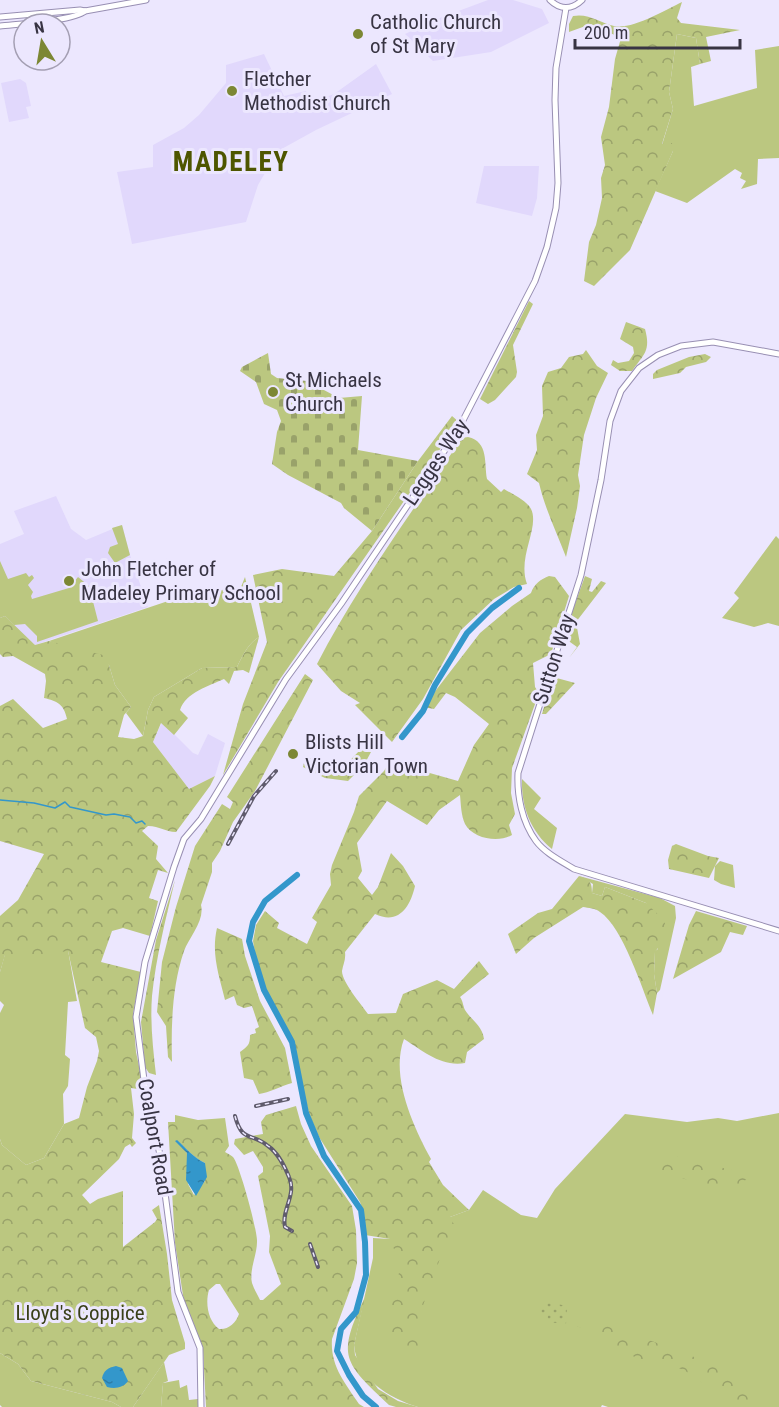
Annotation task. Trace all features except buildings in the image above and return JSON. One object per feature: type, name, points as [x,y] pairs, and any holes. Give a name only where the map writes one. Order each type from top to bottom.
[{"type":"street","points":[[0,17],[85,11],[147,0]]},
{"type":"street","points":[[549,0],[558,7],[566,8],[582,0]]},
{"type":"street","name":"Legges Way","points":[[174,867],[184,838],[201,819],[286,679],[341,604],[458,432],[535,281],[547,247],[556,208],[558,183],[556,68],[566,8]]},
{"type":"street","points":[[0,26],[82,14],[85,11]]},
{"type":"street","name":"Sutton Way","points":[[779,354],[720,343],[694,343],[681,346],[657,356],[639,368],[621,391],[610,421],[601,480],[581,575],[518,773],[517,785],[519,801],[535,841],[546,852],[574,869],[779,931]]},
{"type":"street","name":"Coalport Road","points":[[174,867],[145,962],[136,1017],[144,1080],[160,1155],[175,1272],[186,1316],[200,1348],[201,1407]]},
{"type":"shaded area","points":[[488,0],[513,0],[542,9],[549,23],[491,52],[433,61],[405,34],[437,19]]},
{"type":"shaded area","points":[[264,54],[284,96],[306,91],[309,102],[321,99],[334,94],[376,64],[392,94],[278,151],[258,185],[246,222],[132,244],[117,172],[153,167],[153,145],[184,128],[199,115],[226,83],[226,65]]},
{"type":"shaded area","points":[[20,79],[26,83],[31,106],[26,107],[29,118],[9,122],[1,83]]},
{"type":"shaded area","points":[[484,166],[539,166],[537,198],[532,216],[476,203]]},
{"type":"shaded area","name":"John Fletcher of Madeley Primary School","points":[[56,496],[71,529],[86,540],[122,525],[148,607],[35,645],[5,617],[0,618],[0,544],[24,534],[14,511]]},
{"type":"shaded area","points":[[162,722],[193,753],[198,755],[208,734],[225,743],[215,776],[189,789],[153,742]]},
{"type":"green space","points":[[682,2],[677,18],[681,23],[740,30],[706,37],[711,61],[700,64],[696,38],[677,34],[669,92],[673,109],[662,144],[672,143],[673,151],[630,250],[594,286],[584,281],[589,242],[596,225],[602,198],[601,178],[605,165],[601,137],[609,107],[615,59],[621,38],[591,24],[569,32],[569,24],[573,16],[579,15],[614,26],[630,25]]},
{"type":"green space","points":[[677,34],[696,38],[700,64],[691,67],[694,106],[757,88],[755,50],[779,46],[779,158],[758,159],[757,184],[741,189],[746,181],[740,178],[742,173],[735,169],[687,203],[655,191],[673,151],[662,145],[673,109],[669,92]]},
{"type":"green space","points":[[529,301],[533,304],[513,345],[516,377],[495,400],[488,404],[480,399]]},
{"type":"green space","points":[[626,322],[645,329],[647,347],[632,371],[620,371],[611,365],[613,360],[618,363],[629,361],[634,353],[633,347],[620,339]]},
{"type":"green space","points":[[586,350],[597,366],[608,373],[596,398],[584,435],[578,475],[580,486],[577,508],[566,557],[539,483],[527,474],[537,450],[536,435],[543,416],[542,386],[548,372],[561,368],[569,357],[583,354]]},
{"type":"green space","points":[[268,353],[271,374],[277,378],[307,381],[339,398],[362,396],[358,450],[418,461],[372,531],[341,503],[272,464],[281,421],[277,410],[264,404],[256,382],[240,371],[242,367]]},
{"type":"green space","points":[[705,354],[711,357],[706,362],[686,367],[680,373],[653,379],[653,374],[657,370],[689,357]]},
{"type":"green space","points":[[452,416],[459,422],[278,682],[223,775],[243,704],[267,642],[253,575],[282,569],[334,576],[372,531],[418,461]]},
{"type":"green space","points":[[468,437],[479,443],[482,448],[487,479],[501,492],[504,489],[523,500],[531,509],[533,525],[525,563],[527,584],[514,587],[494,599],[461,630],[423,699],[392,742],[355,705],[360,703],[341,691],[317,664],[386,549],[462,438]]},
{"type":"green space","points":[[122,525],[130,555],[115,563],[108,553],[110,547],[118,544],[112,528]]},
{"type":"green space","points":[[776,536],[779,539],[779,626],[768,623],[754,627],[722,618],[739,598],[734,593]]},
{"type":"green space","points":[[0,561],[8,579],[26,573],[29,577],[32,575],[34,578],[28,585],[33,592],[32,599],[69,588],[78,577],[89,586],[98,621],[37,642],[37,636],[25,624],[14,625],[5,616],[0,618]]},
{"type":"green space","points":[[549,576],[555,577],[569,596],[551,654],[533,663],[535,687],[539,693],[512,768],[511,793],[515,814],[509,825],[512,835],[494,839],[474,833],[465,824],[460,795],[439,810],[427,825],[387,801],[357,843],[362,871],[358,878],[372,895],[378,887],[391,853],[403,866],[415,886],[410,901],[402,912],[390,917],[375,914],[345,952],[343,976],[348,987],[368,1014],[396,1013],[403,994],[437,980],[454,989],[479,961],[489,974],[460,997],[465,1010],[479,1027],[484,1039],[467,1052],[465,1063],[456,1064],[440,1060],[404,1039],[400,1053],[402,1085],[417,1132],[431,1159],[429,1162],[443,1185],[469,1210],[450,1217],[457,1230],[446,1242],[417,1322],[420,1346],[407,1350],[392,1334],[390,1323],[391,1300],[401,1267],[390,1239],[365,1235],[364,1214],[360,1202],[319,1137],[309,1114],[291,1036],[277,1017],[264,988],[253,941],[256,925],[265,911],[279,923],[277,928],[307,944],[317,922],[312,918],[331,885],[332,865],[359,796],[384,771],[392,757],[412,768],[458,781],[474,745],[489,724],[455,697],[446,693],[434,709],[423,707],[480,633],[531,593],[538,582]]},
{"type":"green space","points":[[585,576],[592,579],[589,591],[592,592],[601,581],[606,583],[576,622],[580,644],[569,658],[577,647],[563,637]]},
{"type":"green space","points":[[245,577],[259,637],[249,646],[237,667],[202,668],[154,697],[148,710],[143,736],[126,713],[131,707],[115,685],[109,665],[49,641],[183,596],[241,587]]},
{"type":"green space","name":"Lloyd's Coppice","points":[[5,616],[35,645],[49,641],[103,655],[109,665],[115,685],[131,707],[124,715],[118,737],[134,739],[143,736],[148,710],[154,697],[202,668],[237,667],[249,646],[259,637],[249,673],[243,670],[234,671],[229,684],[224,679],[193,694],[180,710],[188,718],[174,735],[161,723],[153,742],[189,789],[215,776],[176,832],[148,826],[142,831],[158,846],[156,859],[168,873],[158,870],[149,898],[158,901],[150,936],[123,928],[112,931],[101,962],[141,972],[133,1014],[136,1052],[144,1090],[131,1088],[134,1114],[132,1138],[136,1143],[132,1147],[130,1144],[125,1147],[119,1159],[82,1195],[90,1204],[123,1191],[123,1247],[155,1222],[157,1219],[152,1210],[159,1205],[172,1300],[185,1343],[185,1349],[169,1355],[133,1407],[121,1407],[112,1402],[31,1381],[18,1364],[0,1353],[0,1139],[2,1145],[26,1165],[44,1158],[64,1124],[79,1118],[99,1051],[96,1037],[85,1028],[68,951],[18,959],[5,955],[0,972],[0,916],[18,900],[44,854],[0,841],[0,706],[13,699],[43,728],[67,719],[59,704],[44,698],[45,674],[13,656],[3,657],[0,654],[0,618]]},
{"type":"green space","points":[[305,674],[313,680],[255,791],[233,822],[212,863],[212,872],[201,905],[201,917],[184,951],[177,978],[172,1020],[172,1062],[168,1057],[166,1026],[157,1012],[162,962],[195,846],[222,804],[230,809],[233,802],[227,797]]},
{"type":"green space","points":[[553,677],[575,683],[546,714],[542,714]]},
{"type":"green space","points":[[360,750],[371,752],[364,765],[348,781],[325,778],[303,767],[306,755],[327,771],[333,769],[340,771]]},
{"type":"green space","points":[[522,779],[541,798],[534,809],[557,828],[552,849],[538,835],[529,818],[523,799]]},
{"type":"green space","points":[[676,844],[719,858],[709,878],[669,869],[668,860],[672,846]]},
{"type":"green space","points":[[720,861],[733,865],[735,888],[714,880],[715,866]]},
{"type":"green space","points":[[579,876],[660,898],[675,906],[676,918],[660,990],[657,993],[654,974],[655,951],[658,949],[646,903],[605,887],[602,896],[592,893],[593,884]]},
{"type":"green space","points":[[579,876],[590,882],[592,893],[602,896],[605,887],[646,903],[665,921],[664,940],[655,952],[654,974],[657,993],[653,1015],[624,944],[608,920],[596,910],[583,907],[534,938],[516,954],[508,934],[538,913],[552,909]]},
{"type":"green space","points":[[175,880],[152,996],[156,1075],[149,1073],[145,1067],[141,1022],[156,940]]},
{"type":"green space","points":[[696,911],[747,926],[743,935],[730,932],[721,952],[673,979],[689,925]]},
{"type":"green space","points":[[217,928],[242,939],[245,956],[260,1001],[285,1048],[292,1083],[259,1094],[253,1080],[244,1078],[240,1052],[248,1045],[250,1035],[256,1033],[255,1029],[259,1027],[252,1006],[244,1008],[237,1005],[234,996],[225,1000],[215,956]]},
{"type":"green space","points":[[68,950],[77,1001],[68,1002],[65,1055],[70,1059],[68,1086],[63,1094],[64,1124],[44,1158],[26,1165],[2,1145],[0,1139],[0,1013],[4,1005],[0,1001],[0,972],[5,954],[45,954]]},
{"type":"green space","points":[[296,1106],[311,1146],[352,1206],[356,1230],[357,1263],[354,1279],[332,1339],[332,1349],[340,1374],[359,1404],[364,1407],[206,1407],[203,1350],[184,1302],[175,1243],[168,1122],[175,1122],[175,1115],[198,1120],[225,1118],[229,1146],[225,1152],[236,1162],[257,1236],[252,1283],[260,1300],[263,1300],[281,1284],[269,1252],[270,1236],[258,1176],[263,1172],[263,1167],[253,1151],[244,1155],[234,1144],[235,1139],[263,1134],[261,1122],[266,1115]],"holes":[[[176,1140],[205,1163],[205,1181],[194,1195],[188,1184],[187,1153]],[[216,1284],[220,1284],[239,1314],[231,1325],[222,1329],[215,1326],[208,1306],[209,1290]]]},
{"type":"green space","points":[[779,1113],[779,1407],[608,1407],[602,1405],[601,1407],[418,1407],[386,1392],[376,1385],[361,1368],[354,1345],[373,1258],[373,1238],[390,1239],[469,1210],[483,1190],[521,1215],[537,1218],[555,1189],[625,1114],[687,1122],[718,1118],[737,1121]]},
{"type":"green space","points":[[670,1155],[752,1175],[734,1189],[706,1186],[637,1163]]},
{"type":"green space","points":[[365,1297],[354,1345],[355,1355],[378,1389],[398,1401],[418,1407],[389,1405],[354,1368],[349,1357],[350,1333]]},
{"type":"green space","points":[[542,1301],[567,1306],[566,1324],[547,1322],[548,1314],[541,1313]]},
{"type":"green space","points":[[575,1316],[633,1334],[718,1366],[759,1399],[765,1407],[743,1407],[723,1390],[706,1385],[684,1370],[656,1360],[645,1361],[630,1355],[618,1348],[612,1336],[572,1325],[571,1318]]},
{"type":"green space","points":[[0,1353],[18,1364],[31,1381],[112,1402],[121,1407],[2,1407],[0,1405]]},
{"type":"green space","points":[[164,1362],[168,1381],[163,1383],[161,1407],[133,1407]]},
{"type":"green space","points":[[179,1380],[180,1388],[187,1385],[189,1400],[198,1399],[198,1407],[161,1407],[163,1383]]},
{"type":"water","points":[[177,1140],[205,1163],[207,1177],[196,1196],[186,1180],[187,1153],[175,1141]]},
{"type":"water","points":[[116,1366],[122,1368],[128,1381],[119,1387],[107,1387],[102,1378],[103,1375],[107,1370]]},
{"type":"waterway","points":[[402,737],[423,711],[435,685],[467,633],[492,608],[519,588]]},
{"type":"waterway","points":[[0,800],[34,803],[55,808],[65,802],[70,807],[106,815],[130,817],[136,823],[142,821],[145,824]]},
{"type":"waterway","points":[[297,875],[265,901],[253,922],[249,941],[264,990],[292,1042],[306,1113],[324,1156],[361,1210],[366,1275],[356,1312],[341,1329],[337,1351],[363,1396],[376,1407]]},
{"type":"railway","points":[[228,844],[254,796],[276,771]]},
{"type":"railway","points":[[256,1106],[288,1099]]},
{"type":"railway","points":[[235,1116],[244,1134],[262,1142],[278,1156],[289,1177],[291,1190],[284,1221],[285,1227],[292,1231]]},
{"type":"railway","points":[[310,1244],[318,1267]]},
{"type":"place","name":"Catholic Church of St Mary","points":[[358,34]]},
{"type":"place","name":"Fletcher Methodist Church","points":[[232,91]]},
{"type":"place","name":"St Michaels Church","points":[[273,392]]},
{"type":"place","name":"John Fletcher of Madeley Primary School","points":[[69,581]]},
{"type":"place","name":"Blists Hill Victorian Town","points":[[293,754]]},
{"type":"district","name":"MADELEY","points":[[231,162]]}]
